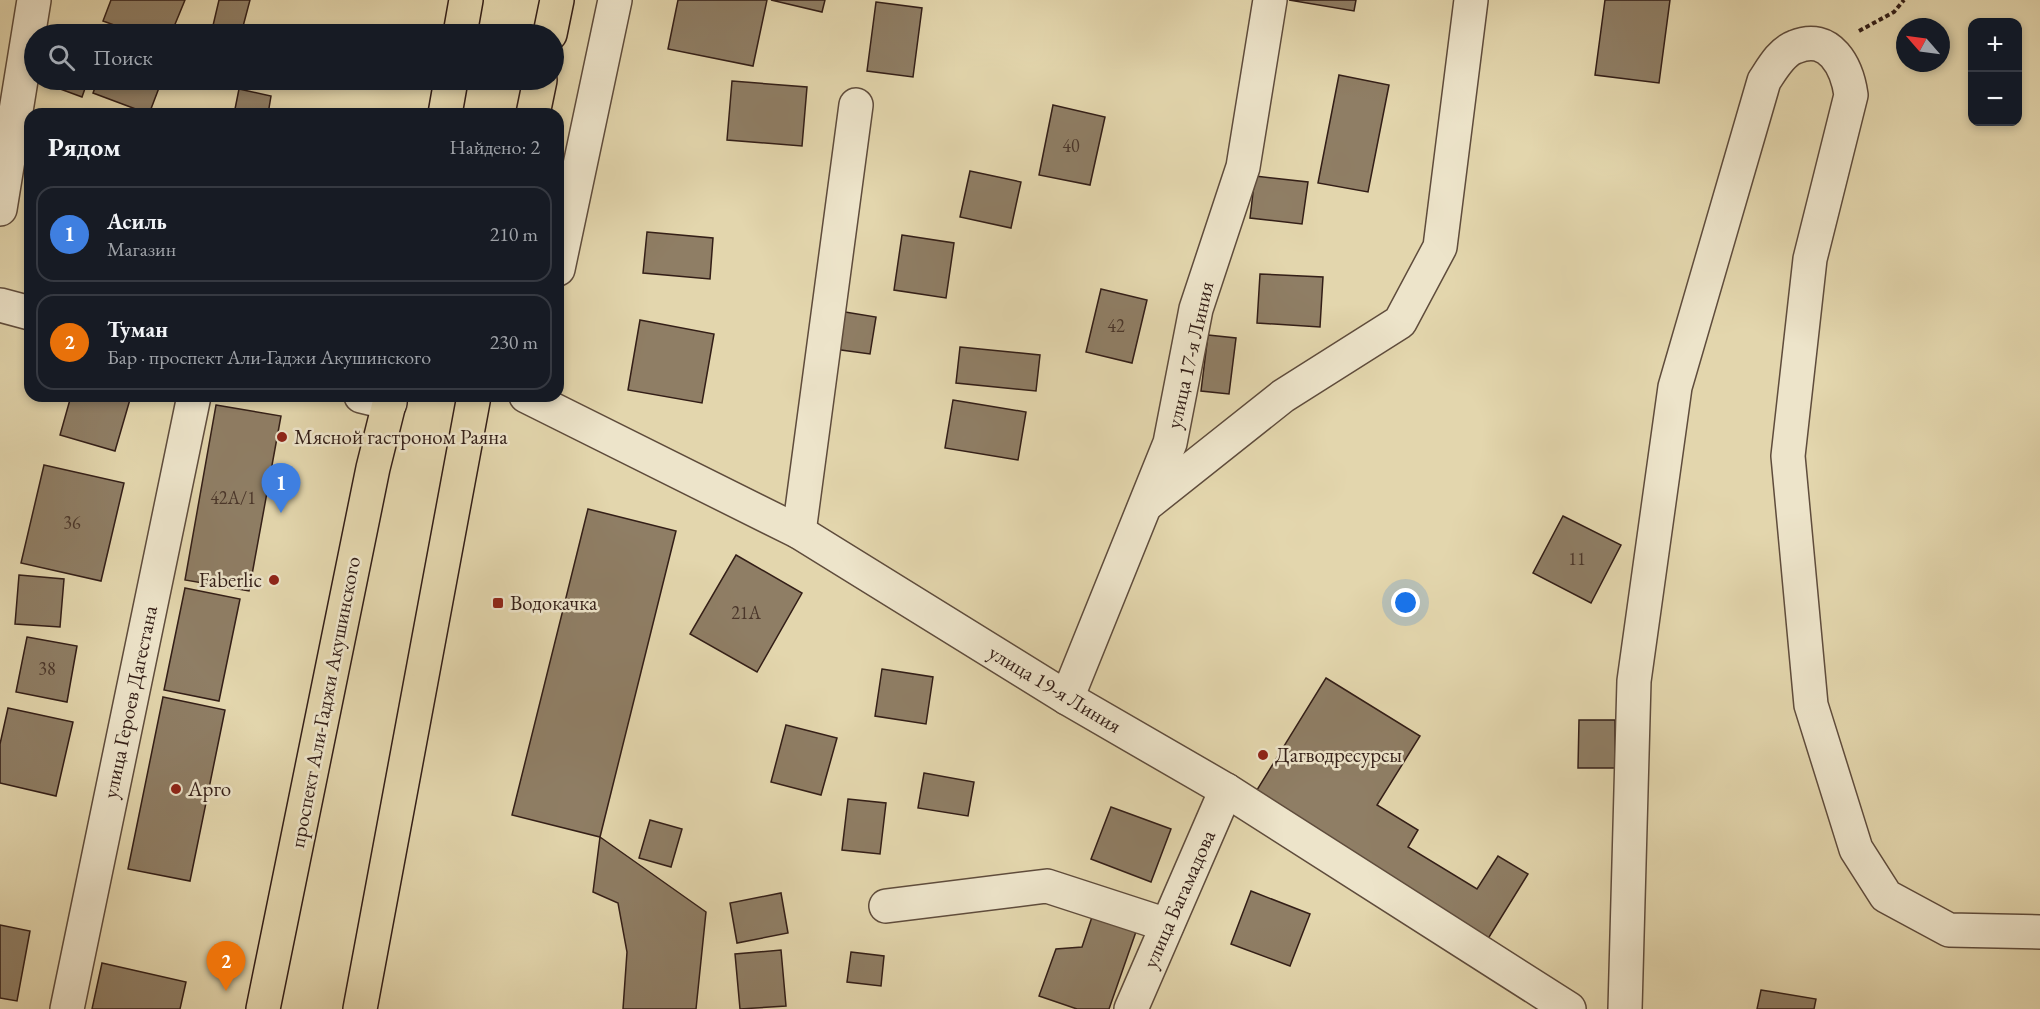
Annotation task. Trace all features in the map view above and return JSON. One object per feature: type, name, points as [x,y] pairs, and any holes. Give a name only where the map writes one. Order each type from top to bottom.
[{"type":"main road","points":[[462,24],[466,0]]},
{"type":"main road","points":[[552,24],[557,0]]},
{"type":"main road","points":[[446,108],[449,90]]},
{"type":"main road","points":[[534,108],[538,90]]},
{"type":"main road","name":"проспект Али-Гаджи Акушинского","points":[[264,1009],[373,468],[381,402]]},
{"type":"main road","points":[[360,1009],[473,402]]},
{"type":"street","points":[[30,24],[34,0]]},
{"type":"street","points":[[564,241],[615,0]]},
{"type":"street","name":"улица 17-я Линия","points":[[1067,698],[1170,443],[1196,309],[1243,167],[1270,0]]},
{"type":"street","points":[[1145,505],[1283,396],[1400,322],[1440,247],[1471,0]]},
{"type":"street","points":[[1625,1009],[1634,681],[1675,387],[1764,81],[1776,62],[1794,47],[1813,44],[1829,48],[1843,62],[1851,95],[1809,259],[1788,456],[1811,705],[1856,849],[1886,896],[1949,930],[2040,932]]},
{"type":"street","points":[[0,209],[24,61]]},
{"type":"street","points":[[799,532],[856,105]]},
{"type":"street","points":[[0,305],[24,311]]},
{"type":"street","name":"улица Героев Дагестана","points":[[67,1009],[193,402]]},
{"type":"street","name":"улица 19-я Линия","points":[[540,402],[799,532],[1067,698],[1226,790],[1569,1009]]},
{"type":"street","name":"улица Багамадова","points":[[1131,1009],[1226,790]]},
{"type":"street","points":[[885,906],[1047,886],[1167,925]]},
{"type":"path","points":[[1829,48],[1894,12],[1904,0]]},
{"type":"building","points":[[111,0],[185,0],[175,24],[111,24],[103,21]]},
{"type":"building","points":[[219,0],[250,0],[244,24],[213,24]]},
{"type":"building","points":[[678,0],[767,0],[753,66],[668,49]]},
{"type":"building","points":[[771,0],[825,0],[822,12]]},
{"type":"building","points":[[1289,0],[1356,0],[1354,11]]},
{"type":"building","points":[[1605,0],[1670,0],[1659,83],[1595,75]]},
{"type":"building","points":[[876,2],[922,8],[913,77],[867,71]]},
{"type":"building","points":[[1339,75],[1389,85],[1368,192],[1318,183]]},
{"type":"building","points":[[732,81],[807,87],[802,146],[727,140]]},
{"type":"building","points":[[63,90],[84,90],[82,97]]},
{"type":"building","points":[[94,90],[158,90],[151,108],[133,108],[93,93]]},
{"type":"building","points":[[239,90],[271,96],[269,108],[235,108]]},
{"type":"building","points":[[1053,105],[1105,117],[1090,185],[1039,175]]},
{"type":"building","points":[[970,171],[1021,182],[1011,228],[960,217]]},
{"type":"building","points":[[1255,176],[1308,182],[1302,224],[1250,218]]},
{"type":"building","points":[[647,232],[713,238],[710,279],[643,273]]},
{"type":"building","points":[[902,235],[954,243],[946,298],[894,290]]},
{"type":"building","points":[[1260,274],[1323,277],[1320,327],[1257,323]]},
{"type":"building","points":[[1101,289],[1147,300],[1132,363],[1086,352]]},
{"type":"building","points":[[839,311],[876,317],[870,354],[834,349]]},
{"type":"building","points":[[640,320],[714,334],[702,403],[628,390]]},
{"type":"building","points":[[1208,335],[1236,338],[1229,394],[1201,391]]},
{"type":"building","points":[[960,347],[1040,355],[1036,391],[956,383]]},
{"type":"building","points":[[953,400],[1026,412],[1018,460],[945,448]]},
{"type":"building","points":[[69,402],[129,402],[115,451],[60,435]]},
{"type":"building","points":[[216,405],[281,416],[249,591],[185,580]]},
{"type":"building","points":[[44,465],[124,483],[101,581],[21,563]]},
{"type":"building","points":[[588,509],[676,531],[600,837],[512,815]]},
{"type":"building","points":[[1563,516],[1621,545],[1591,603],[1533,573]]},
{"type":"building","points":[[736,555],[802,593],[757,672],[690,634]]},
{"type":"building","points":[[19,575],[64,579],[60,627],[15,624]]},
{"type":"building","points":[[185,588],[240,599],[219,701],[164,690]]},
{"type":"building","points":[[27,637],[77,646],[67,702],[16,692]]},
{"type":"building","points":[[882,669],[933,677],[926,724],[875,716]]},
{"type":"building","points":[[1326,678],[1420,736],[1377,805],[1418,830],[1408,847],[1477,889],[1498,856],[1528,874],[1486,942],[1252,798]]},
{"type":"building","name":"Арго","points":[[163,697],[225,710],[190,881],[128,869]]},
{"type":"building","points":[[8,708],[73,722],[56,796],[0,783],[0,744]]},
{"type":"building","points":[[1579,720],[1615,720],[1615,768],[1578,768]]},
{"type":"building","points":[[786,725],[837,738],[821,795],[771,782]]},
{"type":"building","points":[[924,773],[974,782],[968,816],[918,808]]},
{"type":"building","points":[[848,799],[886,803],[880,854],[842,850]]},
{"type":"building","points":[[1111,807],[1171,829],[1151,882],[1091,859]]},
{"type":"building","points":[[650,820],[682,829],[671,867],[639,858]]},
{"type":"building","points":[[600,837],[706,912],[696,1009],[623,1009],[627,952],[618,903],[593,892]]},
{"type":"building","points":[[1251,891],[1310,914],[1290,966],[1231,944]]},
{"type":"building","points":[[781,893],[788,933],[737,943],[730,903]]},
{"type":"building","points":[[1094,911],[1138,926],[1109,1009],[1077,1009],[1039,996],[1056,949],[1082,947]]},
{"type":"building","points":[[0,925],[30,931],[17,1001],[0,998]]},
{"type":"building","points":[[781,950],[786,1006],[740,1009],[735,954]]},
{"type":"building","points":[[851,952],[884,956],[881,986],[847,982]]},
{"type":"building","points":[[102,963],[186,982],[180,1009],[92,1009]]},
{"type":"building","points":[[1761,990],[1816,999],[1814,1009],[1757,1009]]},
{"type":"place","name":"Мясной гастроном Раяна","points":[[282,437]]},
{"type":"place","name":"Асиль","points":[[281,513]]},
{"type":"place","name":"Faberlic","points":[[274,580]]},
{"type":"place","name":"Водокачка","points":[[498,603]]},
{"type":"place","name":"Дагводресурсы","points":[[1263,755]]},
{"type":"place","name":"Арго","points":[[176,789]]},
{"type":"place","name":"Туман","points":[[226,991]]}]
